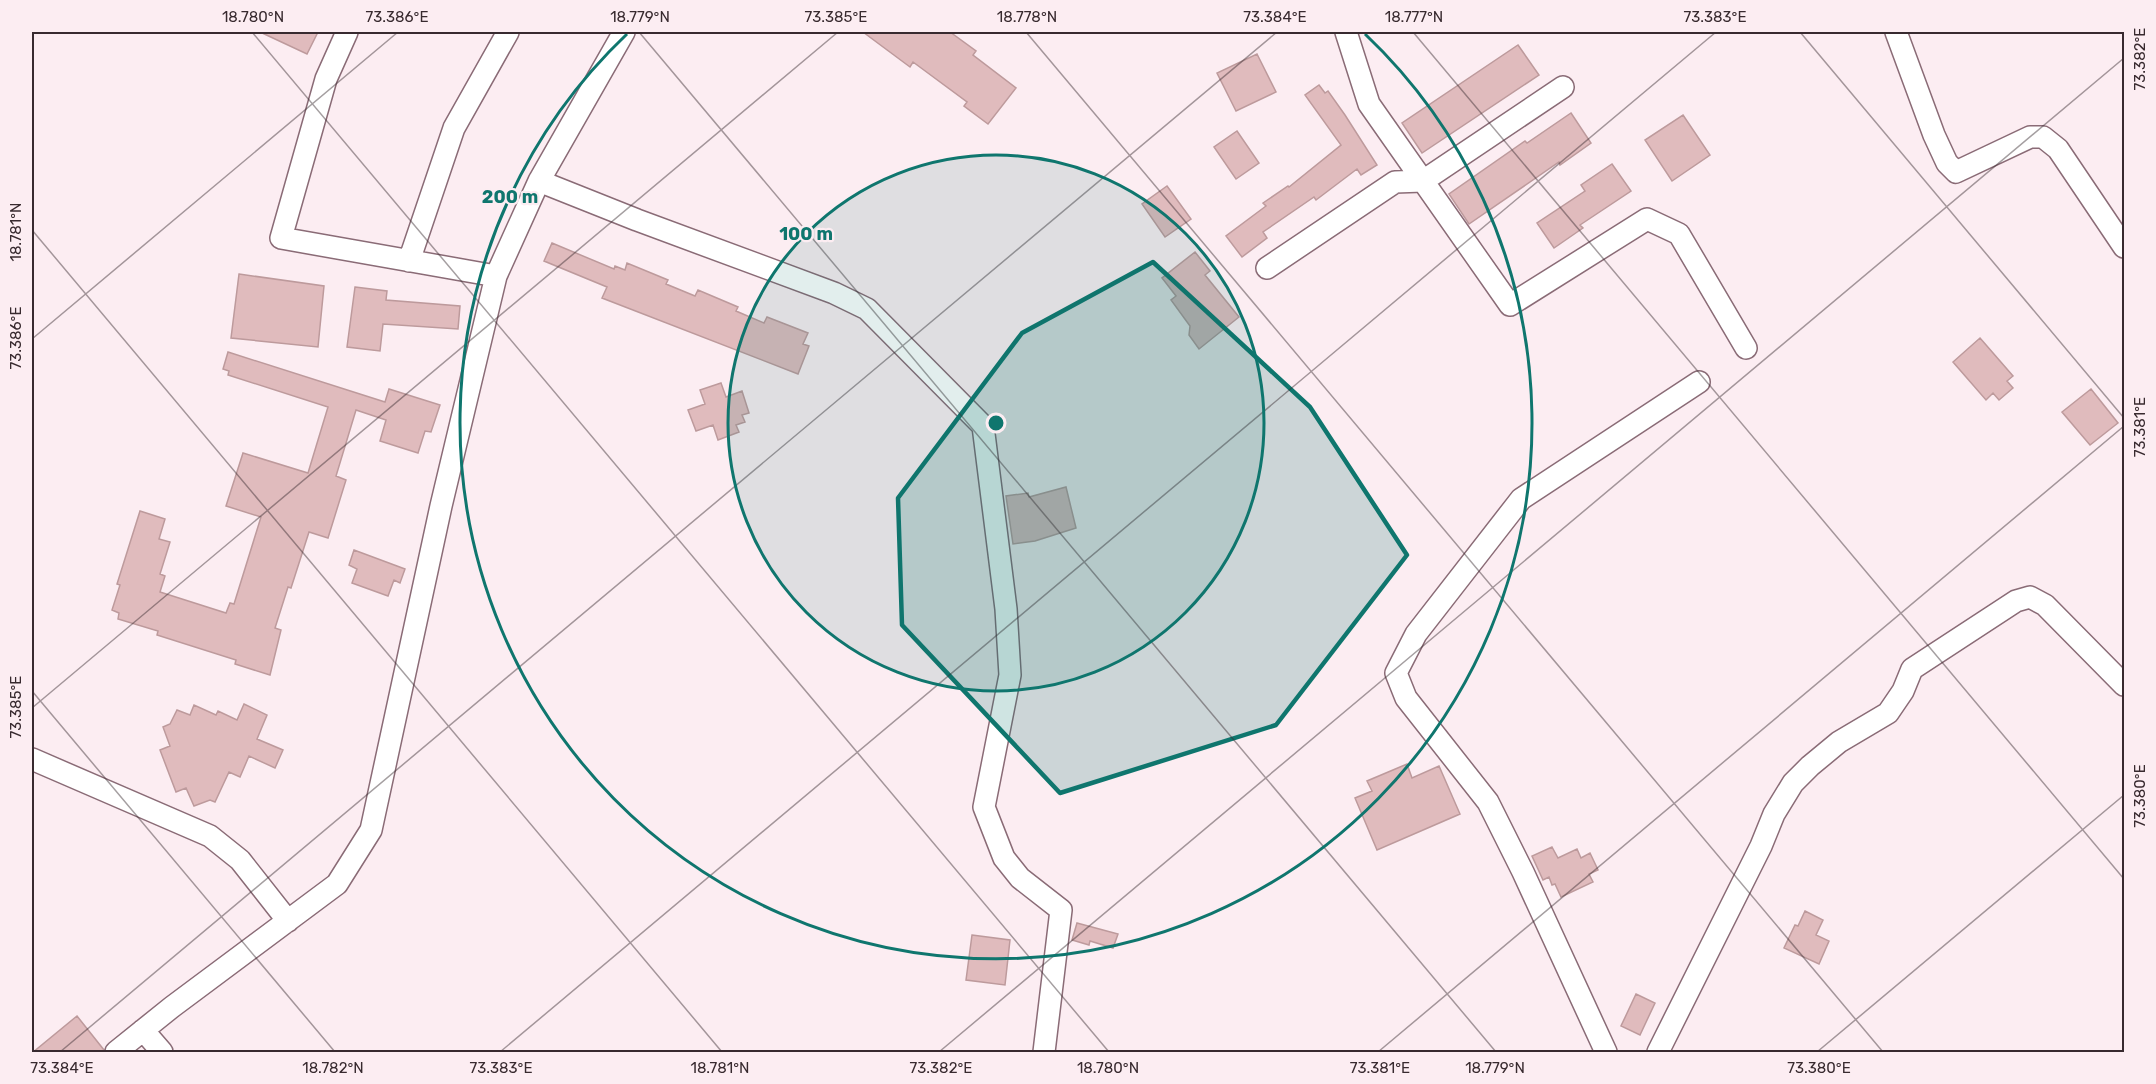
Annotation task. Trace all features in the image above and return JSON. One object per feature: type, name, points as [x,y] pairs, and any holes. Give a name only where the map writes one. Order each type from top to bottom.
[{"type":"street","points":[[347,32],[326,79],[281,238],[496,276]]},
{"type":"street","points":[[409,261],[454,128],[508,32]]},
{"type":"street","points":[[116,1053],[143,1030],[337,884],[371,830],[441,506],[496,276],[539,181],[624,32]]},
{"type":"street","points":[[1346,32],[1369,104],[1510,305],[1647,219],[1679,234],[1746,348]]},
{"type":"street","points":[[1896,32],[1934,135],[1947,162],[1956,172],[2030,137],[2043,137],[2058,149],[2124,247]]},
{"type":"street","points":[[1267,268],[1395,182],[1423,181],[1563,87]]},
{"type":"street","points":[[539,181],[834,293],[867,309],[983,426],[1006,609],[1010,675],[984,807],[1004,858],[1020,878],[1061,910],[1044,1053]]},
{"type":"street","points":[[1606,1053],[1523,872],[1488,802],[1406,698],[1396,673],[1416,634],[1521,499],[1699,382]]},
{"type":"street","points":[[1658,1053],[1761,846],[1774,814],[1792,783],[1839,742],[1888,712],[1903,691],[1912,669],[2016,601],[2030,597],[2045,605],[2124,686]]},
{"type":"street","points":[[32,759],[210,836],[240,860],[288,921]]},
{"type":"street","points":[[143,1030],[162,1053]]},
{"type":"highlighted area","points":[[1153,262],[1310,407],[1407,555],[1276,725],[1060,793],[902,625],[898,498],[1022,333]]},
{"type":"building","points":[[260,32],[318,32],[307,54]]},
{"type":"building","points":[[863,32],[950,32],[976,51],[973,55],[1016,88],[988,124],[964,106],[967,102],[913,62],[910,67]]},
{"type":"building","points":[[1518,45],[1539,75],[1422,153],[1402,123]]},
{"type":"building","points":[[1257,54],[1276,92],[1236,111],[1217,73]]},
{"type":"building","points":[[1319,85],[1325,93],[1328,91],[1377,165],[1361,175],[1357,169],[1316,200],[1314,197],[1263,232],[1267,238],[1242,257],[1226,236],[1266,206],[1263,203],[1289,187],[1341,145],[1305,95]]},
{"type":"building","points":[[1571,113],[1591,143],[1560,165],[1559,162],[1469,224],[1449,194],[1525,141],[1527,143]]},
{"type":"building","points":[[1683,115],[1710,155],[1672,181],[1645,140]]},
{"type":"building","points":[[1237,131],[1259,163],[1236,179],[1214,147]]},
{"type":"building","points":[[1612,164],[1631,191],[1580,225],[1583,228],[1554,248],[1537,223],[1585,191],[1581,185]]},
{"type":"building","points":[[1167,186],[1191,219],[1165,237],[1142,204]]},
{"type":"building","points":[[552,243],[614,269],[615,266],[625,270],[627,263],[668,280],[666,284],[695,296],[698,290],[738,307],[736,311],[764,323],[767,317],[808,333],[803,344],[809,346],[798,374],[602,298],[607,287],[544,261]]},
{"type":"building","points":[[1195,252],[1210,271],[1205,275],[1239,317],[1199,349],[1189,335],[1190,326],[1171,300],[1176,296],[1162,278]]},
{"type":"building","points":[[239,274],[324,286],[318,347],[231,338]]},
{"type":"building","points":[[355,287],[387,291],[386,300],[460,306],[458,329],[383,324],[380,351],[347,347]]},
{"type":"building","points":[[1980,338],[2013,376],[2007,381],[2013,388],[1999,400],[1993,393],[1986,400],[1953,362]]},
{"type":"building","points":[[228,352],[385,402],[389,389],[440,405],[431,432],[425,431],[418,453],[380,441],[386,420],[356,410],[336,476],[346,480],[328,538],[309,532],[275,628],[281,630],[270,675],[235,664],[236,660],[157,635],[158,631],[118,619],[119,613],[112,610],[120,585],[117,584],[140,511],[165,519],[159,539],[170,542],[160,574],[165,576],[160,592],[226,613],[230,603],[234,604],[261,517],[226,506],[243,453],[308,473],[328,407],[228,375],[229,371],[223,369]]},
{"type":"building","points":[[721,383],[726,397],[742,391],[749,413],[742,415],[745,422],[736,425],[739,432],[718,440],[713,425],[696,431],[688,410],[705,404],[700,390]]},
{"type":"building","points":[[2091,389],[2118,423],[2090,445],[2062,412]]},
{"type":"building","points":[[1066,487],[1076,528],[1035,541],[1013,544],[1006,496],[1028,493],[1029,497]]},
{"type":"building","points":[[354,550],[405,569],[400,583],[394,580],[388,596],[352,583],[357,569],[349,565]]},
{"type":"building","points":[[244,704],[267,715],[257,739],[283,750],[275,768],[249,756],[240,777],[229,772],[215,802],[210,800],[194,806],[186,788],[176,792],[160,750],[170,746],[163,727],[170,724],[177,710],[190,715],[194,705],[216,715],[218,711],[237,720]]},
{"type":"building","points":[[1407,764],[1412,778],[1439,766],[1460,814],[1377,850],[1355,798],[1372,791],[1367,781]]},
{"type":"building","points":[[1552,847],[1558,858],[1577,849],[1581,858],[1590,853],[1598,870],[1589,874],[1593,882],[1561,897],[1549,877],[1543,880],[1532,856]]},
{"type":"building","points":[[1805,911],[1823,920],[1816,935],[1829,941],[1819,964],[1784,948]]},
{"type":"building","points":[[1077,923],[1118,934],[1113,948],[1090,941],[1089,945],[1072,940]]},
{"type":"building","points":[[972,935],[1010,940],[1005,985],[966,980]]},
{"type":"building","points":[[1636,994],[1655,1003],[1640,1035],[1621,1026]]},
{"type":"building","points":[[77,1016],[104,1050],[103,1053],[32,1053]]}]
